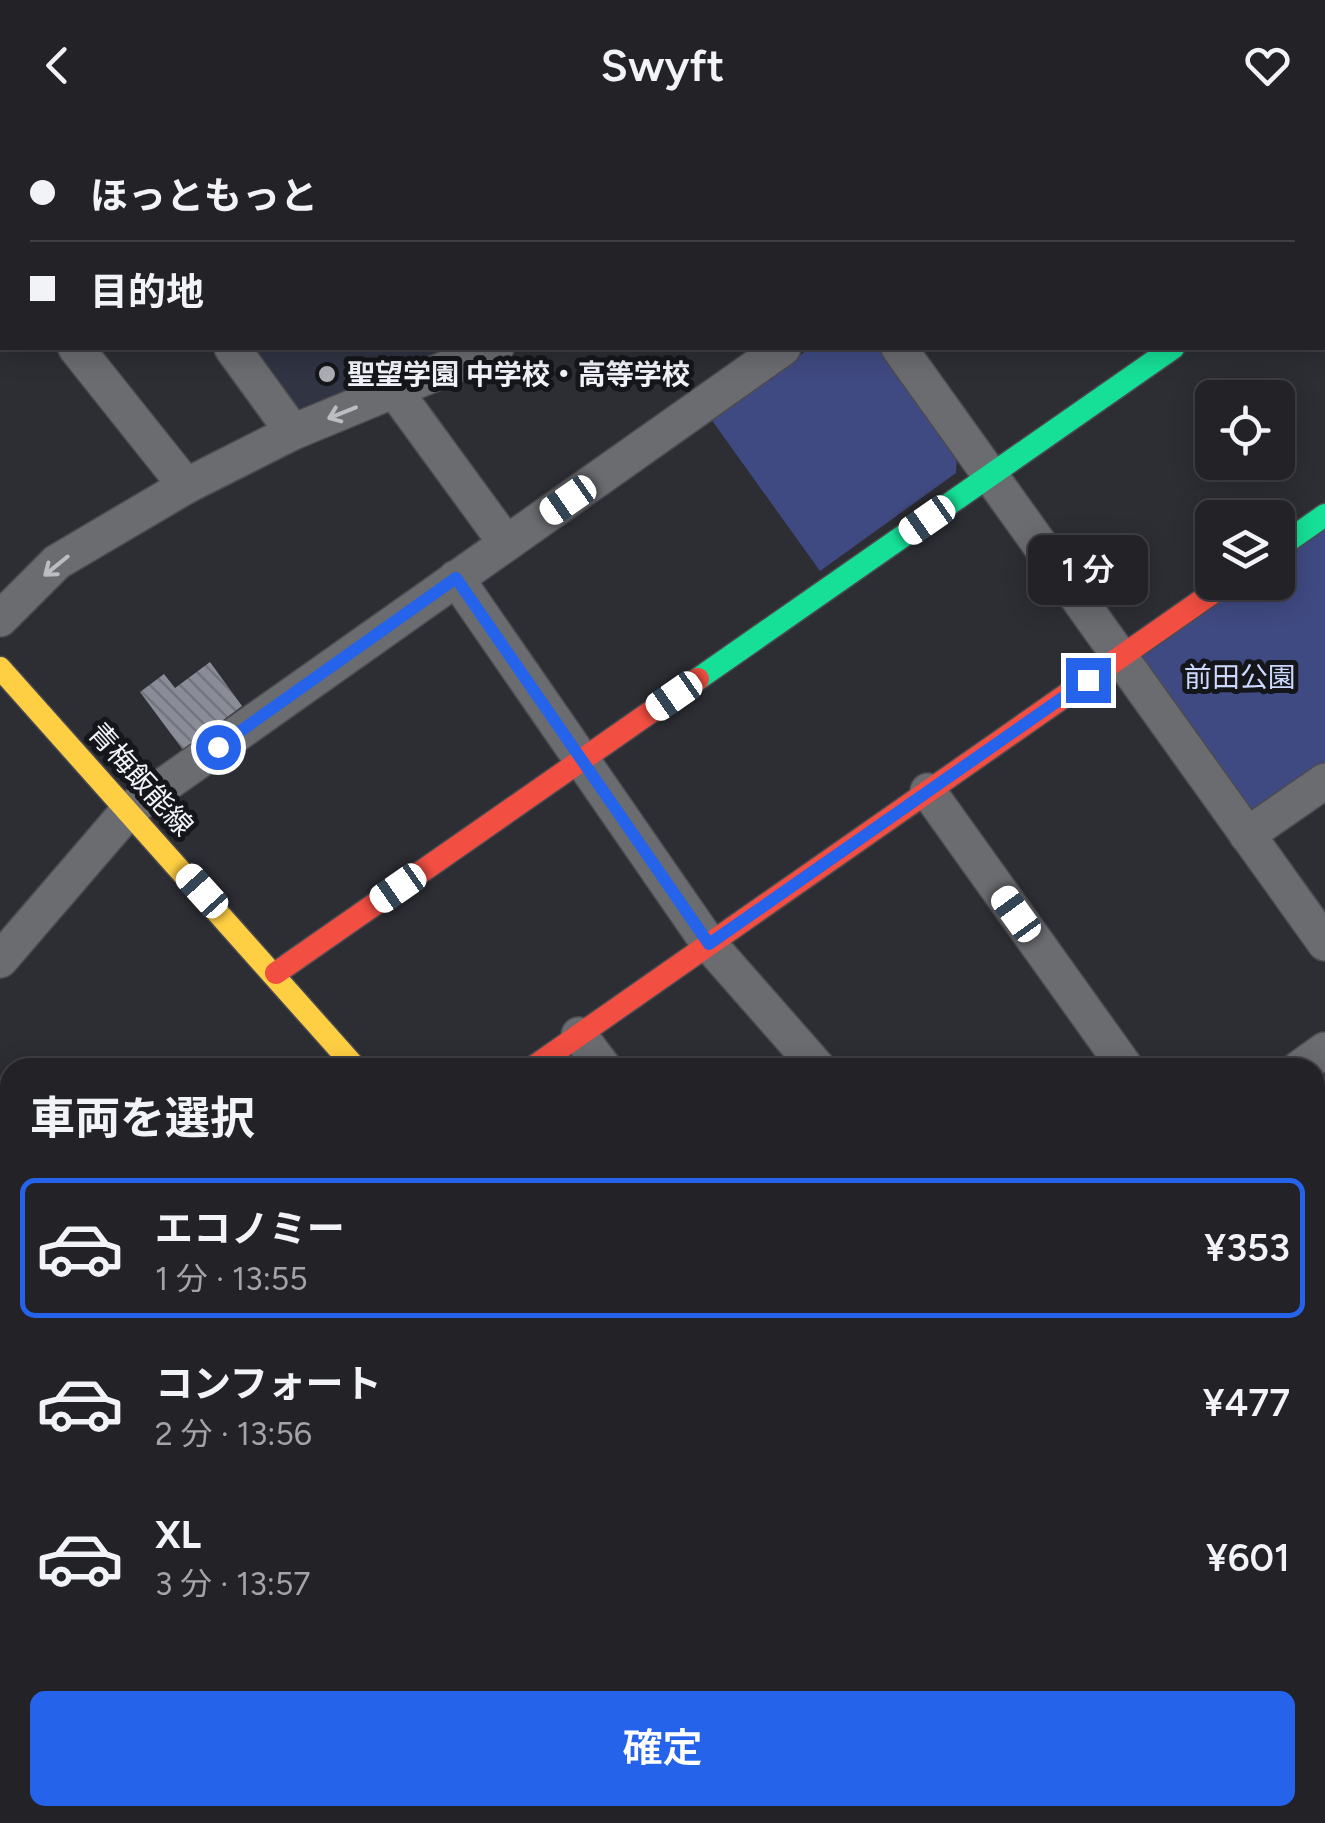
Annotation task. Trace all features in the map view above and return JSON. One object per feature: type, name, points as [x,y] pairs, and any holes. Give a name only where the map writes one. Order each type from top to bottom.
[{"type":"street","points":[[78,350],[186,486]]},
{"type":"street","points":[[233,350],[293,432]]},
{"type":"street","points":[[0,618],[58,562],[186,486],[293,432],[491,350]]},
{"type":"street","points":[[0,960],[129,810],[780,350]]},
{"type":"street","points":[[900,350],[1325,943]]},
{"type":"street","points":[[276,973],[1170,350]]},
{"type":"street","points":[[396,390],[506,543]]},
{"type":"street","points":[[1295,536],[1325,515]]},
{"type":"street","points":[[456,578],[709,944],[809,1058]]},
{"type":"street","points":[[546,1058],[1202,600]]},
{"type":"street","name":"青梅飯能線","points":[[0,668],[276,973],[348,1058]]},
{"type":"street","points":[[1247,834],[1325,781]]},
{"type":"street","points":[[928,791],[1119,1058]]},
{"type":"street","points":[[579,1035],[596,1058]]},
{"type":"shaded area","name":"聖望学園 中学校・高等学校","points":[[243,350],[453,350],[300,412]]},
{"type":"green space","points":[[807,350],[886,350],[957,451],[956,473],[820,571],[711,419]]},
{"type":"green space","name":"前田公園","points":[[1325,515],[1325,781],[1247,835],[1120,657],[1203,600],[1295,600],[1295,536]]},
{"type":"building","points":[[210,662],[242,706],[183,750],[140,692],[164,674],[175,688]]},
{"type":"traffic: fast","points":[[698,679],[1170,350]]},
{"type":"traffic: fast","points":[[1295,536],[1325,515]]},
{"type":"traffic: slow","points":[[0,668],[347,1058]]},
{"type":"traffic: jam","points":[[546,1058],[1202,600]]},
{"type":"traffic: jam","points":[[276,973],[698,679]]},
{"type":"place","name":"聖望学園 中学校・高等学校","points":[[327,374]]},
{"type":"route","points":[[218,747],[456,578],[709,944],[1088,680]]}]
